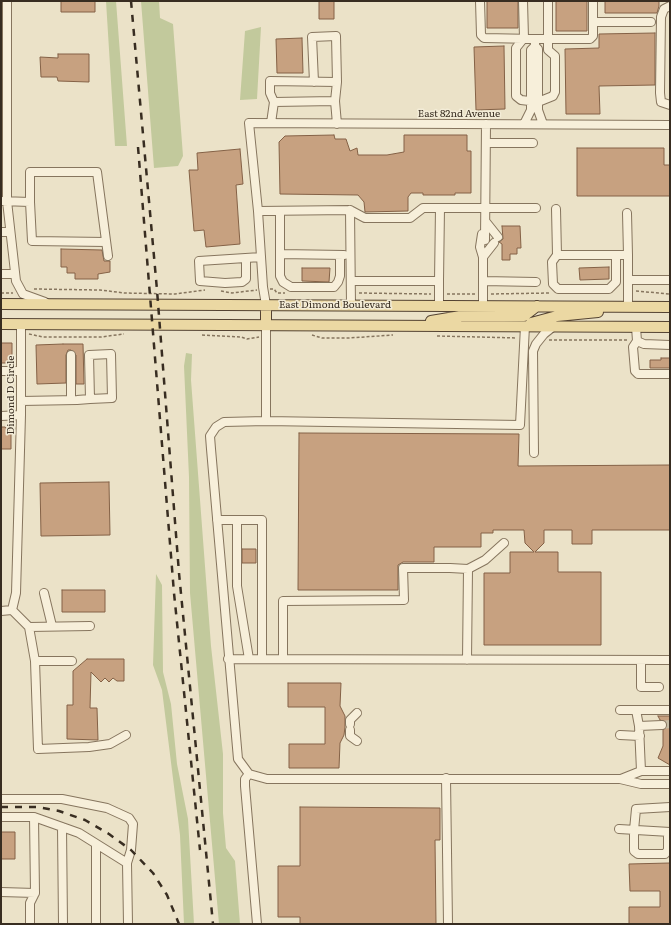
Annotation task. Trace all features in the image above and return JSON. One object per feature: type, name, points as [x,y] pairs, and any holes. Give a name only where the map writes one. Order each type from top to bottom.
[{"type":"main road","name":"East Dimond Boulevard","points":[[1,304],[670,307]]},
{"type":"main road","points":[[266,305],[266,325]]},
{"type":"main road","points":[[414,325],[461,316],[524,316],[537,306]]},
{"type":"main road","points":[[525,326],[557,316],[639,307]]},
{"type":"main road","name":"East Dimond Boulevard","points":[[1,324],[21,329],[266,325],[670,327]]},
{"type":"street","points":[[6,1],[4,53],[4,201],[10,232],[16,281],[20,291],[23,294],[51,304]]},
{"type":"street","points":[[480,1],[480,34],[484,38],[524,38],[535,42],[548,39],[590,39],[593,36],[592,1]]},
{"type":"street","points":[[523,1],[524,38],[516,48],[516,96],[521,100],[535,102],[553,96],[555,92],[555,56],[548,50],[548,1]]},
{"type":"street","points":[[670,6],[664,9],[662,17],[660,93],[661,102],[670,105]]},
{"type":"street","points":[[593,22],[651,22]]},
{"type":"street","points":[[314,82],[312,37],[336,36],[335,101],[337,124]]},
{"type":"street","points":[[535,42],[531,50],[535,102],[543,124]]},
{"type":"street","points":[[272,123],[274,102],[270,94],[270,81],[336,82]]},
{"type":"street","points":[[274,102],[335,101]]},
{"type":"street","points":[[524,124],[535,102]]},
{"type":"street","name":"East 82nd Avenue","points":[[258,211],[249,123],[670,125]]},
{"type":"street","points":[[483,257],[491,241],[486,222],[486,124]]},
{"type":"street","points":[[486,143],[533,143]]},
{"type":"street","points":[[106,242],[32,241],[30,172],[97,172],[108,256]]},
{"type":"street","points":[[4,201],[30,202]]},
{"type":"street","points":[[266,305],[262,287],[258,211],[350,210],[365,218],[410,218],[423,208],[536,208]]},
{"type":"street","points":[[439,306],[440,208]]},
{"type":"street","points":[[556,209],[556,255],[552,262],[553,284],[558,288],[609,289],[616,282],[616,255]]},
{"type":"street","points":[[350,210],[351,305]]},
{"type":"street","points":[[280,211],[280,276],[283,282],[291,287],[334,287],[340,276],[340,255]]},
{"type":"street","points":[[627,213],[628,306]]},
{"type":"street","points":[[486,222],[491,241]]},
{"type":"street","points":[[483,306],[483,257],[480,239],[486,222]]},
{"type":"street","points":[[1,232],[10,232]]},
{"type":"street","points":[[280,254],[350,255]]},
{"type":"street","points":[[556,255],[628,255]]},
{"type":"street","points":[[246,258],[246,279],[242,282],[225,283],[200,281],[199,261],[261,257]]},
{"type":"street","points":[[1,274],[15,274]]},
{"type":"street","points":[[628,280],[670,280]]},
{"type":"street","points":[[350,281],[439,281]]},
{"type":"street","points":[[483,281],[536,282]]},
{"type":"street","points":[[266,325],[266,421]]},
{"type":"street","points":[[525,326],[520,425],[266,421],[224,422],[216,426],[210,436],[228,659],[238,759],[248,774],[267,779],[620,779],[641,784],[670,784]]},
{"type":"street","points":[[534,453],[534,351],[536,344],[544,334],[554,326]]},
{"type":"street","points":[[636,327],[637,341],[633,347],[635,371],[638,374],[670,374]]},
{"type":"street","name":"Dimond D Circle","points":[[12,610],[16,593],[21,416],[21,329]]},
{"type":"street","points":[[637,341],[644,344],[670,345]]},
{"type":"street","points":[[21,401],[71,400],[112,398],[112,354],[90,355],[90,399]]},
{"type":"street","points":[[71,355],[71,400]]},
{"type":"street","points":[[1,371],[21,371]]},
{"type":"street","points":[[1,416],[21,416]]},
{"type":"street","points":[[217,520],[262,520],[262,659]]},
{"type":"street","points":[[237,520],[238,586],[249,659]]},
{"type":"street","points":[[282,659],[283,600],[404,600],[403,568],[468,568],[485,560],[504,543]]},
{"type":"street","points":[[467,660],[468,568]]},
{"type":"street","points":[[44,593],[52,626]]},
{"type":"street","points":[[1,611],[12,610],[29,627],[35,661],[38,749],[89,748],[110,744],[126,735]]},
{"type":"street","points":[[29,627],[90,626]]},
{"type":"street","points":[[228,659],[670,660]]},
{"type":"street","points":[[641,660],[641,687],[659,687]]},
{"type":"street","points":[[35,661],[72,661]]},
{"type":"street","points":[[620,710],[670,710]]},
{"type":"street","points":[[636,710],[640,736],[641,771]]},
{"type":"street","points":[[357,713],[350,720],[350,736],[357,741]]},
{"type":"street","points":[[639,726],[662,725]]},
{"type":"street","points":[[620,735],[640,736]]},
{"type":"street","points":[[620,779],[641,771],[670,771]]},
{"type":"street","points":[[248,774],[245,786],[257,924]]},
{"type":"street","points":[[446,778],[448,924]]},
{"type":"street","points":[[1,799],[62,799],[107,808],[129,818],[133,824],[131,850],[127,863],[128,924]]},
{"type":"street","points":[[619,829],[634,830],[663,830],[669,832],[666,853],[638,854],[634,850],[634,830],[636,808],[670,807]]},
{"type":"street","points":[[1,817],[34,817],[79,833],[127,863]]},
{"type":"street","points":[[30,924],[30,903],[35,893],[34,817]]},
{"type":"street","points":[[62,827],[63,924]]},
{"type":"street","points":[[96,844],[96,924]]},
{"type":"street","points":[[1,892],[35,893]]},
{"type":"path","points":[[1,293],[20,291]]},
{"type":"path","points":[[21,329],[43,337],[94,337],[126,334]]},
{"type":"path","points":[[198,334],[241,337],[247,339],[266,336]]},
{"type":"green space","points":[[106,1],[116,1],[127,146],[115,146]]},
{"type":"green space","points":[[141,1],[159,1],[160,18],[173,24],[183,156],[178,166],[154,168]]},
{"type":"green space","points":[[261,27],[257,99],[240,100],[245,31]]},
{"type":"green space","points":[[186,353],[192,354],[191,380],[211,646],[223,754],[223,813],[226,848],[235,861],[240,924],[219,924],[190,593],[189,477],[184,366]]},
{"type":"green space","points":[[156,574],[162,585],[163,672],[171,704],[177,764],[188,819],[194,924],[184,924],[180,835],[162,690],[153,665]]},
{"type":"building","points":[[61,1],[95,1],[95,12],[61,12]]},
{"type":"building","points":[[319,1],[334,1],[334,19],[319,19]]},
{"type":"building","points":[[487,1],[518,1],[518,28],[487,28]]},
{"type":"building","points":[[556,1],[587,1],[587,31],[556,31]]},
{"type":"building","points":[[605,1],[659,1],[659,6],[657,13],[605,13]]},
{"type":"building","points":[[655,33],[655,85],[599,86],[600,114],[566,114],[565,49],[599,48],[599,34]]},
{"type":"building","points":[[302,38],[303,73],[277,73],[276,39]]},
{"type":"building","points":[[504,46],[505,109],[476,110],[474,47]]},
{"type":"building","points":[[58,54],[89,54],[89,82],[58,81],[57,77],[41,77],[40,57],[58,58]]},
{"type":"building","points":[[334,135],[335,139],[346,139],[350,151],[357,148],[358,155],[387,155],[404,152],[404,135],[467,135],[467,151],[471,151],[471,193],[455,193],[455,195],[423,195],[423,193],[411,193],[408,197],[408,211],[365,212],[364,202],[358,195],[280,194],[279,142],[285,136]]},
{"type":"building","points":[[577,148],[664,148],[664,165],[670,165],[670,196],[577,196]]},
{"type":"building","points":[[240,149],[243,184],[236,185],[240,244],[206,247],[204,230],[194,231],[189,170],[198,170],[197,153]]},
{"type":"building","points":[[502,226],[520,226],[521,248],[517,248],[517,254],[510,254],[510,260],[502,260],[502,244],[499,242],[503,239]]},
{"type":"building","points":[[61,249],[102,250],[104,261],[110,261],[110,272],[98,274],[98,279],[75,279],[75,273],[67,273],[67,267],[61,267]]},
{"type":"building","points":[[609,267],[609,279],[580,280],[579,268]]},
{"type":"building","points":[[302,268],[330,268],[329,282],[302,281]]},
{"type":"building","points":[[1,343],[12,343],[12,363],[1,363]]},
{"type":"building","points":[[83,344],[84,384],[76,384],[76,355],[71,350],[68,350],[66,355],[66,383],[37,384],[36,345]]},
{"type":"building","points":[[661,358],[670,358],[670,368],[650,368],[650,360],[661,360]]},
{"type":"building","points":[[1,427],[5,427],[11,432],[11,449],[1,449]]},
{"type":"building","points":[[299,433],[519,434],[518,466],[670,465],[670,530],[592,530],[592,544],[572,544],[572,530],[544,530],[544,543],[535,552],[558,552],[558,572],[601,572],[601,645],[484,645],[484,573],[510,573],[510,552],[534,552],[525,543],[524,530],[493,530],[493,533],[481,533],[481,547],[434,547],[434,562],[403,562],[398,565],[398,590],[298,590]]},
{"type":"building","points":[[109,482],[110,535],[41,536],[40,483]]},
{"type":"building","points":[[242,549],[256,549],[256,563],[242,563]]},
{"type":"building","points":[[62,590],[105,590],[105,612],[62,612]]},
{"type":"building","points":[[87,659],[124,659],[124,681],[117,681],[113,678],[109,682],[105,678],[101,682],[91,672],[90,708],[97,708],[98,740],[67,739],[67,705],[73,705],[73,671]]},
{"type":"building","points":[[288,683],[341,683],[340,706],[345,716],[345,727],[344,735],[340,743],[339,768],[289,768],[289,744],[325,744],[325,707],[288,707]]},
{"type":"building","points":[[658,716],[670,716],[670,765],[658,758],[663,746],[663,730],[667,725],[666,722],[660,720]]},
{"type":"building","points":[[300,807],[440,808],[440,840],[435,840],[436,924],[300,924],[300,917],[278,917],[278,866],[300,866]]},
{"type":"building","points":[[1,832],[15,832],[15,859],[1,859]]},
{"type":"building","points":[[670,863],[670,924],[629,924],[629,907],[660,907],[660,891],[630,891],[629,864]]},
{"type":"tunnel","points":[[662,725],[670,724]]},
{"type":"railway","points":[[131,1],[157,290],[179,573],[213,924]]},
{"type":"railway","points":[[138,147],[174,593],[200,850]]},
{"type":"railway","points":[[1,807],[37,807],[59,811],[85,820],[109,834],[131,850],[153,873],[167,895],[179,924]]}]
